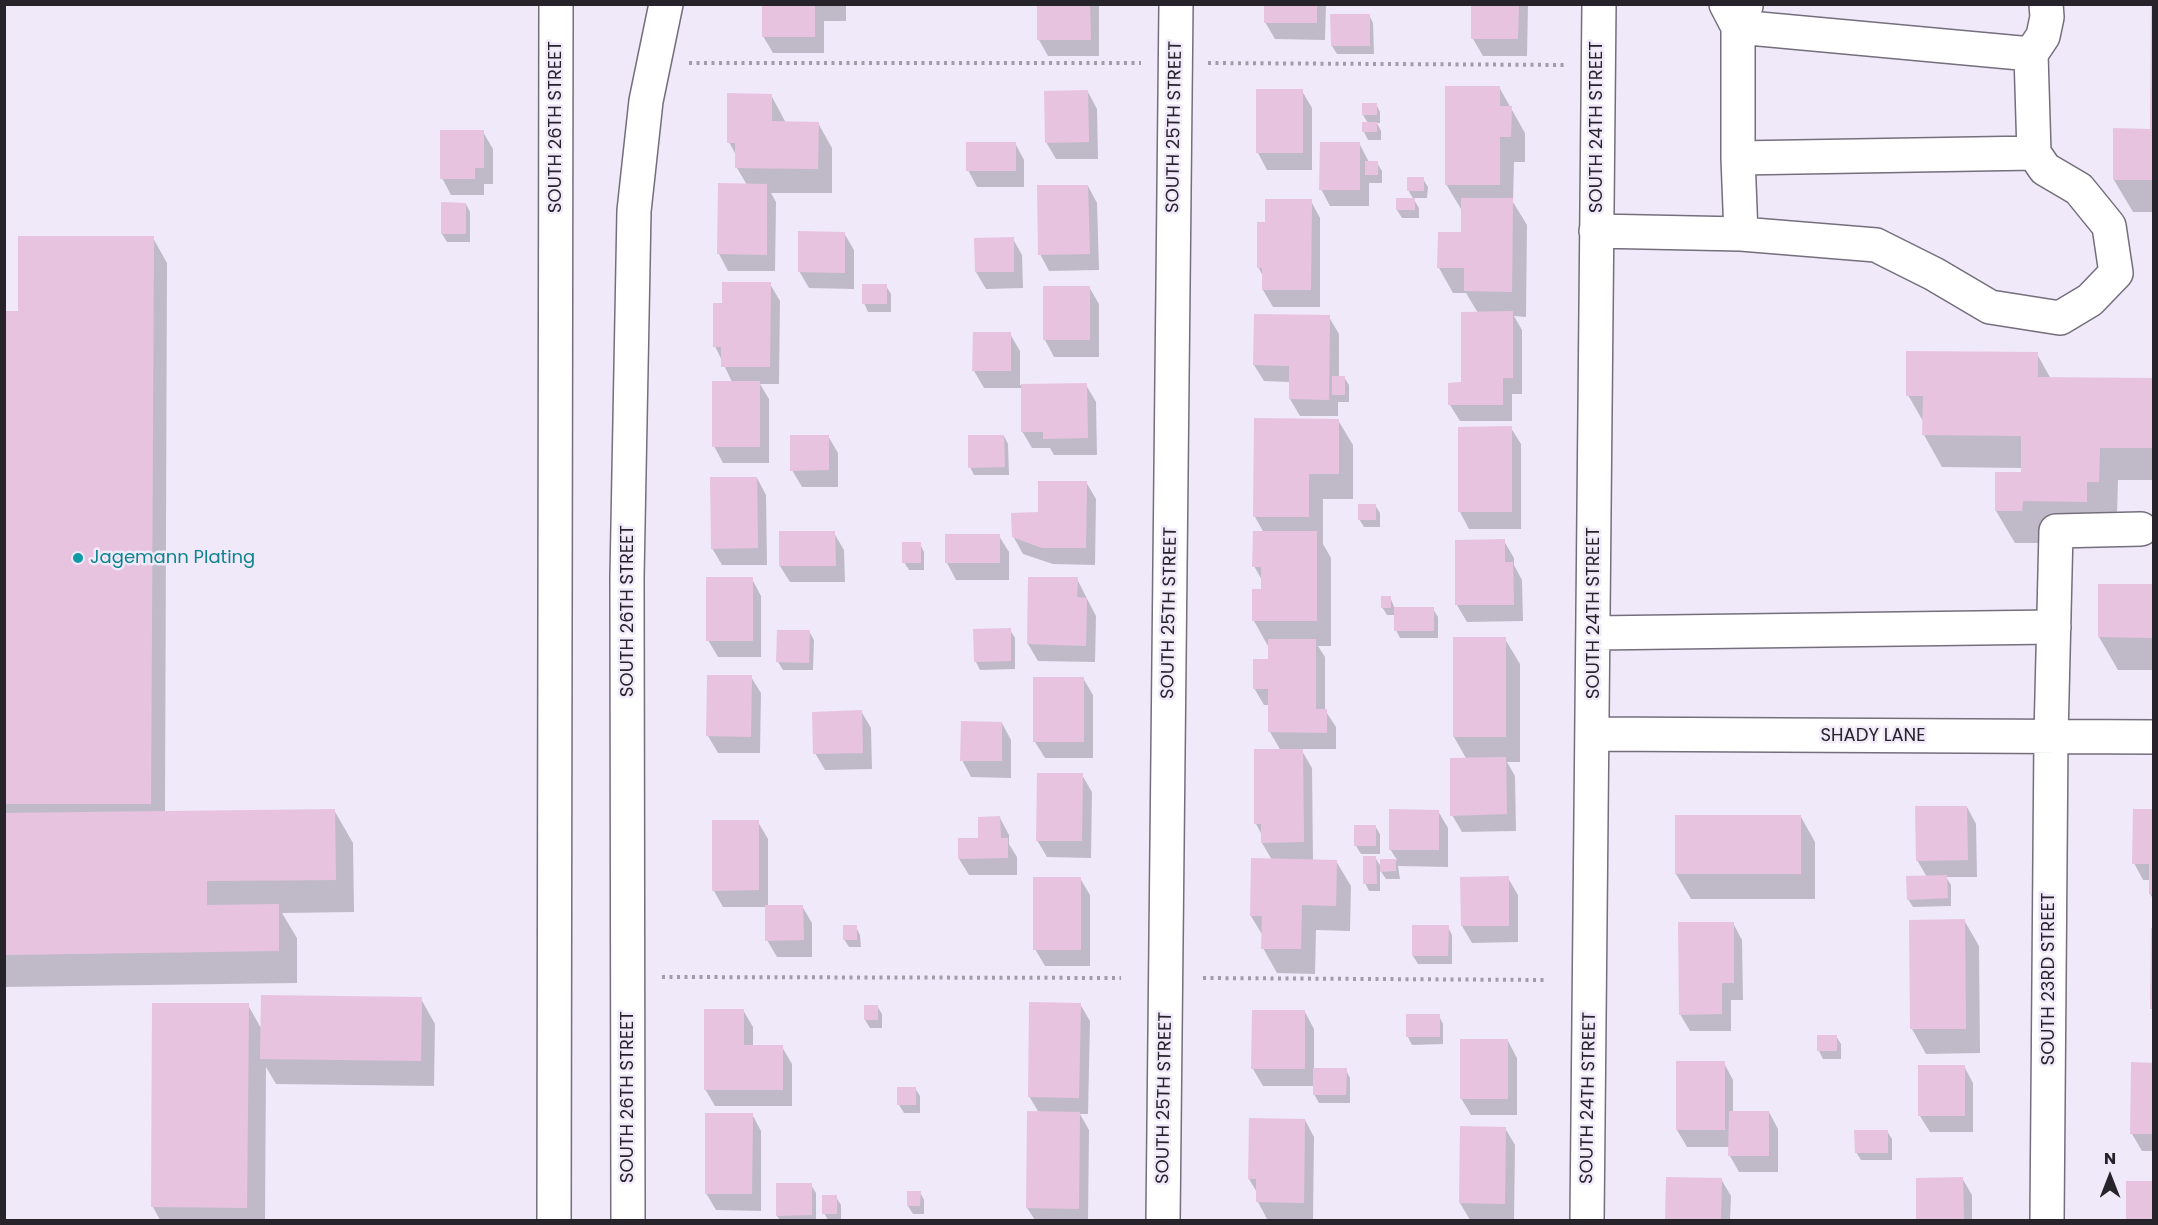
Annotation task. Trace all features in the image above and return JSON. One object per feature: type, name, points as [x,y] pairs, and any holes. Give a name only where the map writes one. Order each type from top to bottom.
[{"type":"street","name":"SOUTH 26TH STREET","points":[[554,1221],[556,4]]},
{"type":"street","name":"SOUTH 26TH STREET","points":[[628,1221],[627,577],[634,223],[646,101],[666,4]]},
{"type":"street","name":"SOUTH 25TH STREET","points":[[1163,1221],[1176,4]]},
{"type":"street","name":"SOUTH 24TH STREET","points":[[1587,1221],[1599,4]]},
{"type":"street","points":[[1596,231],[1741,234],[1876,245],[1934,274],[1990,307],[2060,318],[2090,300],[2116,273],[2109,226],[2079,189],[2045,168],[2034,153],[2031,54],[2043,36],[2047,17],[2046,4]]},
{"type":"street","points":[[1741,234],[1737,12],[2031,54]]},
{"type":"street","points":[[1738,158],[2034,153]]},
{"type":"street","name":"SOUTH 23RD STREET","points":[[2047,1221],[2051,737],[2056,531],[2141,530]]},
{"type":"street","points":[[1594,633],[2054,627]]},
{"type":"street","name":"SHADY LANE","points":[[1593,735],[2154,737]]},
{"type":"path","points":[[654,63],[1597,64]]},
{"type":"path","points":[[660,977],[1121,978]]},
{"type":"path","points":[[1203,978],[1544,980]]},
{"type":"building","points":[[762,4],[815,4],[815,37],[762,37]]},
{"type":"building","points":[[1037,4],[1090,4],[1091,40],[1037,40]]},
{"type":"building","points":[[1264,4],[1317,4],[1317,23],[1264,23]]},
{"type":"building","points":[[1471,4],[1519,4],[1518,39],[1471,39]]},
{"type":"building","points":[[2151,4],[2154,4],[2154,180],[2113,180],[2113,128],[2150,129]]},
{"type":"building","points":[[1330,14],[1370,14],[1370,46],[1331,46]]},
{"type":"building","points":[[1445,86],[1500,86],[1500,106],[1512,106],[1511,137],[1500,137],[1500,185],[1445,185]]},
{"type":"building","points":[[1256,89],[1303,89],[1303,153],[1256,153]]},
{"type":"building","points":[[1088,90],[1089,142],[1045,143],[1044,91]]},
{"type":"building","points":[[727,93],[772,94],[772,121],[819,122],[818,169],[735,168],[735,143],[727,143]]},
{"type":"building","points":[[1362,103],[1377,103],[1377,115],[1362,115]]},
{"type":"building","points":[[1362,122],[1377,122],[1377,132],[1362,132]]},
{"type":"building","points":[[440,130],[484,130],[484,168],[475,168],[475,179],[440,179]]},
{"type":"building","points":[[966,142],[1016,142],[1016,171],[966,171]]},
{"type":"building","points":[[1320,142],[1360,142],[1360,190],[1319,190]]},
{"type":"building","points":[[1365,161],[1378,161],[1378,175],[1365,175]]},
{"type":"building","points":[[1407,177],[1424,177],[1424,191],[1407,191]]},
{"type":"building","points":[[718,183],[767,184],[767,255],[717,254]]},
{"type":"building","points":[[1037,185],[1088,185],[1090,254],[1038,255]]},
{"type":"building","points":[[1396,198],[1415,198],[1415,210],[1396,210]]},
{"type":"building","points":[[1461,198],[1513,198],[1512,292],[1464,291],[1464,268],[1437,268],[1438,232],[1461,232]]},
{"type":"building","points":[[1265,199],[1312,199],[1311,290],[1262,290],[1262,268],[1257,268],[1257,222],[1265,222]]},
{"type":"building","points":[[441,202],[466,203],[466,234],[441,234]]},
{"type":"building","points":[[798,231],[845,232],[845,273],[798,272]]},
{"type":"building","name":"Jagemann Plating","points":[[18,236],[154,236],[151,804],[4,804],[4,311],[18,311]]},
{"type":"building","points":[[1014,237],[1014,272],[975,272],[974,238]]},
{"type":"building","points":[[722,282],[771,282],[770,367],[721,367],[721,347],[713,347],[713,303],[722,303]]},
{"type":"building","points":[[862,284],[887,284],[887,304],[862,304]]},
{"type":"building","points":[[1043,286],[1090,286],[1090,340],[1043,340]]},
{"type":"building","points":[[1513,311],[1513,378],[1503,378],[1503,405],[1448,405],[1448,383],[1461,382],[1461,312]]},
{"type":"building","points":[[1254,314],[1330,315],[1329,400],[1289,399],[1289,366],[1253,365]]},
{"type":"building","points":[[973,332],[1011,332],[1011,371],[972,371]]},
{"type":"building","points":[[1906,351],[2038,352],[2038,377],[2154,378],[2154,448],[2100,448],[2099,482],[2087,482],[2087,502],[2023,501],[2022,511],[1995,511],[1995,472],[2021,472],[2021,436],[1922,435],[1923,396],[1906,396]]},
{"type":"building","points":[[1332,376],[1345,376],[1345,395],[1332,395]]},
{"type":"building","points":[[712,381],[760,381],[760,447],[712,447]]},
{"type":"building","points":[[1087,383],[1088,438],[1043,439],[1043,432],[1021,432],[1021,384]]},
{"type":"building","points":[[1254,418],[1339,419],[1339,474],[1309,474],[1309,517],[1253,517]]},
{"type":"building","points":[[1512,426],[1512,512],[1458,512],[1458,427]]},
{"type":"building","points":[[790,435],[829,435],[829,470],[790,471]]},
{"type":"building","points":[[968,435],[1004,435],[1005,467],[968,468]]},
{"type":"building","points":[[710,477],[757,477],[758,548],[711,549]]},
{"type":"building","points":[[1038,481],[1087,481],[1086,548],[1042,548],[1012,537],[1011,513],[1038,512]]},
{"type":"building","points":[[1358,504],[1376,504],[1376,520],[1358,520]]},
{"type":"building","points":[[779,531],[835,531],[836,566],[779,566]]},
{"type":"building","points":[[1253,531],[1317,531],[1317,621],[1252,621],[1252,589],[1261,589],[1261,567],[1252,567]]},
{"type":"building","points":[[945,534],[1000,534],[1000,563],[945,563]]},
{"type":"building","points":[[1505,539],[1505,562],[1513,562],[1514,605],[1455,605],[1455,540]]},
{"type":"building","points":[[902,542],[921,542],[921,563],[902,563]]},
{"type":"building","points":[[706,577],[753,577],[753,641],[706,641]]},
{"type":"building","points":[[1028,577],[1078,577],[1077,597],[1087,598],[1086,646],[1027,644]]},
{"type":"building","points":[[2098,584],[2154,584],[2154,638],[2098,637]]},
{"type":"building","points":[[1381,596],[1391,596],[1391,608],[1381,608]]},
{"type":"building","points":[[1394,607],[1434,607],[1434,631],[1394,631]]},
{"type":"building","points":[[1011,628],[1011,661],[974,662],[973,629]]},
{"type":"building","points":[[777,630],[810,630],[809,663],[776,662]]},
{"type":"building","points":[[1453,637],[1506,637],[1506,737],[1453,737]]},
{"type":"building","points":[[1268,639],[1316,639],[1316,709],[1327,709],[1327,733],[1268,732],[1268,689],[1253,689],[1253,659],[1268,659]]},
{"type":"building","points":[[707,675],[752,675],[751,737],[706,736]]},
{"type":"building","points":[[1033,677],[1084,677],[1084,742],[1033,742]]},
{"type":"building","points":[[862,710],[863,753],[813,754],[812,712]]},
{"type":"building","points":[[961,721],[1002,722],[1002,761],[960,761]]},
{"type":"building","points":[[1254,749],[1303,749],[1304,842],[1261,843],[1261,824],[1254,824]]},
{"type":"building","points":[[1506,757],[1507,814],[1450,816],[1450,758]]},
{"type":"building","points":[[1037,773],[1083,773],[1082,841],[1036,841]]},
{"type":"building","points":[[1915,806],[1967,806],[1968,860],[1916,861]]},
{"type":"building","points":[[335,809],[336,880],[207,881],[207,905],[279,904],[279,951],[4,955],[4,813]]},
{"type":"building","points":[[1389,809],[1439,810],[1439,850],[1389,850]]},
{"type":"building","points":[[2133,809],[2154,809],[2154,895],[2149,894],[2149,864],[2132,864]]},
{"type":"building","points":[[1675,815],[1801,815],[1801,874],[1675,874]]},
{"type":"building","points":[[1000,816],[1001,838],[1008,838],[1008,858],[958,859],[958,838],[978,838],[978,817]]},
{"type":"building","points":[[712,820],[759,820],[759,890],[712,891]]},
{"type":"building","points":[[1354,825],[1376,825],[1376,846],[1354,846]]},
{"type":"building","points":[[1363,856],[1376,856],[1377,884],[1363,884]]},
{"type":"building","points":[[1251,858],[1337,860],[1336,906],[1302,905],[1301,949],[1261,949],[1262,916],[1250,916]]},
{"type":"building","points":[[1380,859],[1396,859],[1396,871],[1380,872]]},
{"type":"building","points":[[1947,875],[1948,898],[1907,900],[1906,876]]},
{"type":"building","points":[[1509,876],[1509,926],[1461,926],[1460,877]]},
{"type":"building","points":[[1033,877],[1081,877],[1081,950],[1033,950]]},
{"type":"building","points":[[765,905],[803,905],[804,940],[765,941]]},
{"type":"building","points":[[1965,919],[1966,1029],[1910,1029],[1909,920]]},
{"type":"building","points":[[1678,922],[1734,922],[1734,983],[1722,983],[1722,1014],[1679,1015]]},
{"type":"building","points":[[843,925],[857,925],[857,940],[843,940]]},
{"type":"building","points":[[1412,925],[1449,925],[1448,956],[1412,956]]},
{"type":"building","points":[[2151,928],[2154,928],[2154,1009],[2150,1009]]},
{"type":"building","points":[[261,995],[422,997],[421,1061],[260,1059]]},
{"type":"building","points":[[1029,1002],[1081,1003],[1079,1098],[1028,1097]]},
{"type":"building","points":[[152,1003],[249,1003],[247,1208],[151,1207]]},
{"type":"building","points":[[864,1005],[878,1005],[878,1020],[864,1020]]},
{"type":"building","points":[[704,1009],[744,1009],[744,1045],[783,1045],[783,1090],[704,1090]]},
{"type":"building","points":[[1252,1010],[1305,1010],[1305,1069],[1251,1069]]},
{"type":"building","points":[[1406,1014],[1440,1014],[1440,1037],[1406,1037]]},
{"type":"building","points":[[1817,1035],[1837,1035],[1837,1051],[1817,1051]]},
{"type":"building","points":[[1460,1039],[1508,1039],[1508,1099],[1460,1099]]},
{"type":"building","points":[[1676,1061],[1725,1061],[1725,1130],[1676,1130]]},
{"type":"building","points":[[2131,1062],[2154,1063],[2154,1134],[2130,1134]]},
{"type":"building","points":[[1918,1065],[1965,1065],[1965,1116],[1918,1116]]},
{"type":"building","points":[[1313,1068],[1347,1068],[1346,1095],[1313,1095]]},
{"type":"building","points":[[897,1087],[916,1087],[916,1105],[897,1105]]},
{"type":"building","points":[[1027,1111],[1080,1112],[1079,1209],[1026,1208]]},
{"type":"building","points":[[1729,1111],[1769,1111],[1769,1156],[1728,1156]]},
{"type":"building","points":[[705,1113],[753,1113],[752,1194],[705,1194]]},
{"type":"building","points":[[1249,1118],[1305,1119],[1304,1203],[1256,1202],[1256,1179],[1248,1179]]},
{"type":"building","points":[[1460,1126],[1506,1127],[1505,1204],[1459,1203]]},
{"type":"building","points":[[1854,1130],[1888,1130],[1888,1153],[1855,1153]]},
{"type":"building","points":[[1666,1177],[1722,1178],[1721,1220],[1665,1220]]},
{"type":"building","points":[[1963,1177],[1964,1220],[1916,1220],[1916,1178]]},
{"type":"building","points":[[2126,1181],[2154,1181],[2154,1220],[2126,1220]]},
{"type":"building","points":[[776,1183],[812,1183],[812,1215],[776,1216]]},
{"type":"building","points":[[907,1191],[921,1191],[920,1206],[907,1206]]},
{"type":"building","points":[[822,1195],[837,1195],[837,1214],[822,1214]]},
{"type":"place","name":"Jagemann Plating","points":[[78,558]]}]
